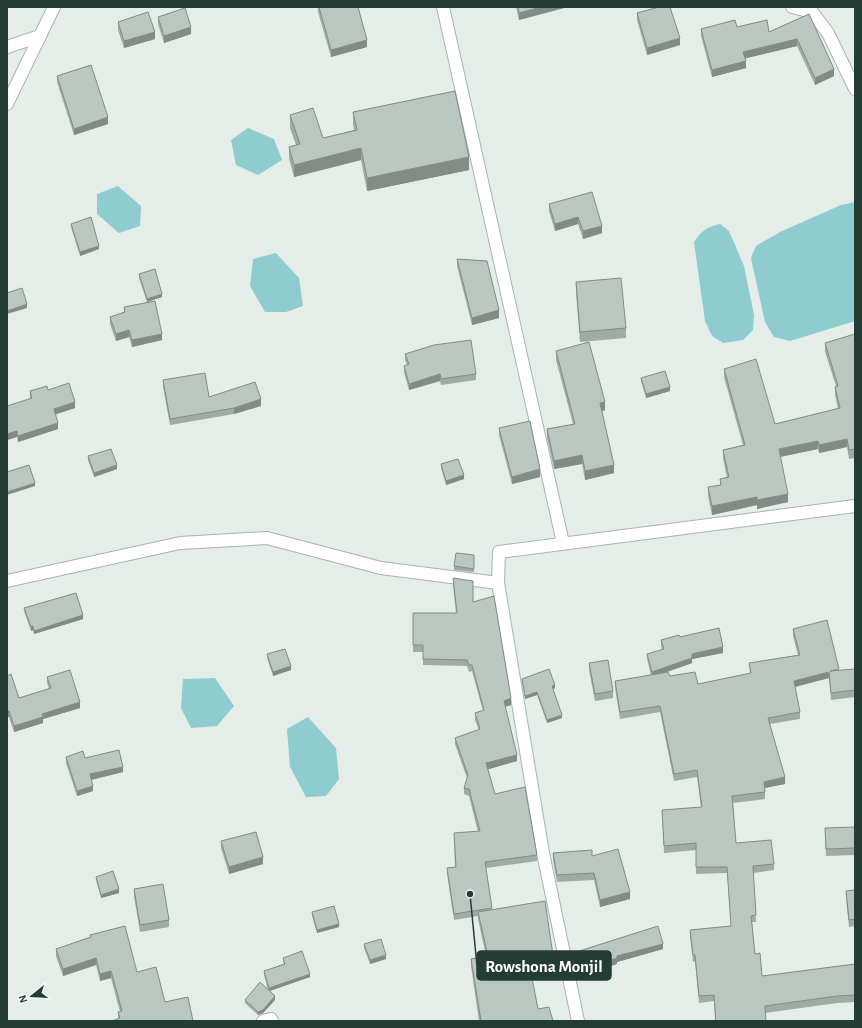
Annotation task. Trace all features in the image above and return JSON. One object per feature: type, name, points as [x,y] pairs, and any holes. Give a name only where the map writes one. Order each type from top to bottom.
[{"type":"street","points":[[7,104],[54,7]]},
{"type":"street","points":[[443,7],[563,543]]},
{"type":"street","points":[[792,7],[812,12],[828,33],[855,88]]},
{"type":"street","points":[[7,47],[40,36]]},
{"type":"street","points":[[578,1021],[543,853],[498,582],[499,552],[855,506]]},
{"type":"street","points":[[7,581],[180,543],[267,538],[380,568],[498,582]]},
{"type":"street","points":[[263,1021],[272,1021]]},
{"type":"water","points":[[248,128],[274,139],[282,160],[258,175],[236,165],[231,140]]},
{"type":"water","points":[[118,186],[141,206],[140,226],[119,233],[97,214],[97,194]]},
{"type":"water","points":[[855,202],[855,321],[790,341],[774,337],[765,322],[751,258],[756,246],[780,232],[841,205]]},
{"type":"water","points":[[720,224],[729,231],[744,266],[754,315],[753,330],[743,340],[723,343],[712,336],[705,321],[694,242],[705,230]]},
{"type":"water","points":[[276,253],[299,278],[303,306],[286,312],[265,312],[250,286],[253,259]]},
{"type":"water","points":[[215,678],[234,706],[217,726],[191,728],[181,708],[183,679]]},
{"type":"water","points":[[308,717],[336,748],[339,779],[326,796],[306,797],[290,767],[287,729]]},
{"type":"building","points":[[319,7],[358,7],[367,40],[331,50]]},
{"type":"building","points":[[518,7],[541,7],[519,13]]},
{"type":"building","points":[[659,7],[670,7],[680,38],[647,48],[637,13]]},
{"type":"building","points":[[185,8],[191,27],[164,36],[158,17]]},
{"type":"building","points":[[148,12],[155,32],[124,41],[118,22]]},
{"type":"building","points":[[809,14],[834,69],[815,78],[797,39],[743,52],[746,61],[712,70],[701,29],[735,20],[737,27],[767,20],[769,32]]},
{"type":"building","points":[[91,65],[108,117],[74,129],[57,76]]},
{"type":"building","points":[[455,91],[469,157],[367,178],[361,148],[294,165],[289,147],[300,144],[290,115],[313,108],[323,138],[357,130],[353,112]]},
{"type":"building","points":[[592,192],[602,226],[583,231],[578,217],[555,224],[549,204]]},
{"type":"building","points":[[91,217],[99,246],[80,252],[71,224]]},
{"type":"building","points":[[457,259],[487,261],[499,310],[472,318]]},
{"type":"building","points":[[155,269],[162,294],[147,299],[139,274]]},
{"type":"building","points":[[621,278],[626,328],[580,332],[576,282]]},
{"type":"building","points":[[22,288],[27,304],[7,311],[7,293]]},
{"type":"building","points":[[155,301],[162,334],[132,340],[129,330],[116,334],[110,317],[125,312],[124,307]]},
{"type":"building","points":[[855,334],[855,449],[849,450],[847,439],[819,445],[818,441],[779,449],[788,494],[757,500],[757,497],[712,506],[708,487],[721,485],[720,479],[729,477],[723,450],[745,445],[724,369],[756,359],[775,424],[840,408],[835,387],[838,386],[825,343]]},
{"type":"building","points":[[471,340],[476,374],[441,379],[440,374],[409,384],[404,366],[409,364],[405,354],[434,345]]},
{"type":"building","points":[[589,342],[605,402],[600,403],[614,465],[585,471],[582,455],[554,461],[547,429],[575,424],[556,351]]},
{"type":"building","points":[[665,371],[670,387],[646,394],[641,378]]},
{"type":"building","points":[[205,373],[209,397],[255,382],[261,399],[234,408],[170,419],[163,380]]},
{"type":"building","points":[[69,383],[75,402],[54,409],[58,423],[18,436],[17,431],[7,434],[7,406],[32,398],[30,391],[47,386],[48,390]]},
{"type":"building","points":[[530,421],[540,469],[512,477],[499,428]]},
{"type":"building","points":[[111,449],[117,465],[94,473],[88,456]]},
{"type":"building","points":[[458,459],[464,475],[446,481],[441,464]]},
{"type":"building","points":[[29,465],[35,483],[7,492],[7,472]]},
{"type":"building","points":[[456,553],[474,555],[474,569],[454,566]]},
{"type":"building","points":[[453,578],[473,581],[473,602],[494,596],[511,698],[504,701],[517,755],[486,763],[495,794],[525,787],[537,855],[485,862],[492,908],[454,914],[447,868],[456,867],[454,833],[480,831],[469,789],[464,788],[468,775],[455,738],[480,729],[475,713],[484,710],[472,665],[469,665],[467,660],[423,659],[423,645],[413,645],[413,613],[457,613]]},
{"type":"building","points":[[76,593],[83,615],[34,631],[24,608]]},
{"type":"building","points":[[827,620],[839,669],[830,671],[855,669],[855,690],[831,693],[829,672],[794,681],[800,712],[768,718],[785,777],[764,782],[765,792],[732,796],[736,843],[771,840],[774,864],[753,866],[756,915],[751,916],[755,954],[760,953],[762,976],[855,964],[855,995],[765,1006],[766,1021],[716,1021],[714,995],[699,996],[695,955],[693,955],[690,930],[731,926],[727,867],[696,867],[696,843],[664,846],[662,810],[702,807],[697,770],[674,774],[660,706],[620,712],[615,681],[668,672],[670,676],[695,672],[698,684],[751,673],[749,663],[800,655],[793,629]]},
{"type":"building","points":[[719,628],[723,647],[692,654],[692,658],[652,672],[647,654],[664,649],[661,640],[679,635],[680,637]]},
{"type":"building","points":[[285,649],[291,666],[273,672],[267,654]]},
{"type":"building","points":[[608,660],[613,691],[595,694],[589,663]]},
{"type":"building","points":[[549,669],[555,685],[552,686],[562,715],[547,720],[537,692],[525,696],[522,679]]},
{"type":"building","points":[[70,670],[80,702],[42,714],[43,717],[14,726],[9,711],[7,711],[7,676],[11,674],[19,698],[51,688],[47,677]]},
{"type":"building","points":[[119,750],[123,767],[90,774],[93,786],[77,791],[66,757],[83,751],[85,758]]},
{"type":"building","points":[[855,827],[855,848],[826,849],[825,828]]},
{"type":"building","points":[[256,832],[263,857],[229,867],[221,841]]},
{"type":"building","points":[[618,849],[630,892],[600,900],[594,873],[557,875],[553,853],[592,850],[592,856]]},
{"type":"building","points":[[113,871],[119,889],[101,895],[96,877]]},
{"type":"building","points":[[163,884],[169,920],[140,925],[134,889]]},
{"type":"building","points":[[855,890],[855,919],[849,920],[846,891]]},
{"type":"building","points":[[545,901],[555,969],[531,973],[538,1009],[549,1007],[553,1021],[481,1021],[471,959],[488,956],[478,912]]},
{"type":"building","points":[[334,906],[339,924],[317,930],[312,912]]},
{"type":"building","points":[[125,926],[137,972],[156,967],[165,1002],[188,997],[193,1021],[112,1021],[120,1018],[118,1012],[122,1011],[111,971],[100,974],[96,958],[63,969],[56,949],[91,937],[90,935]]},
{"type":"building","points":[[658,926],[663,944],[617,956],[617,958],[577,972],[573,953]]},
{"type":"building","points":[[381,939],[386,955],[370,960],[364,944]]},
{"type":"building","points":[[302,951],[310,974],[269,988],[264,971],[285,964],[283,958]]},
{"type":"building","points":[[260,982],[275,996],[263,1010],[258,1012],[245,1000]]},
{"type":"place","name":"Rowshona Monjil","points":[[470,894]]}]
